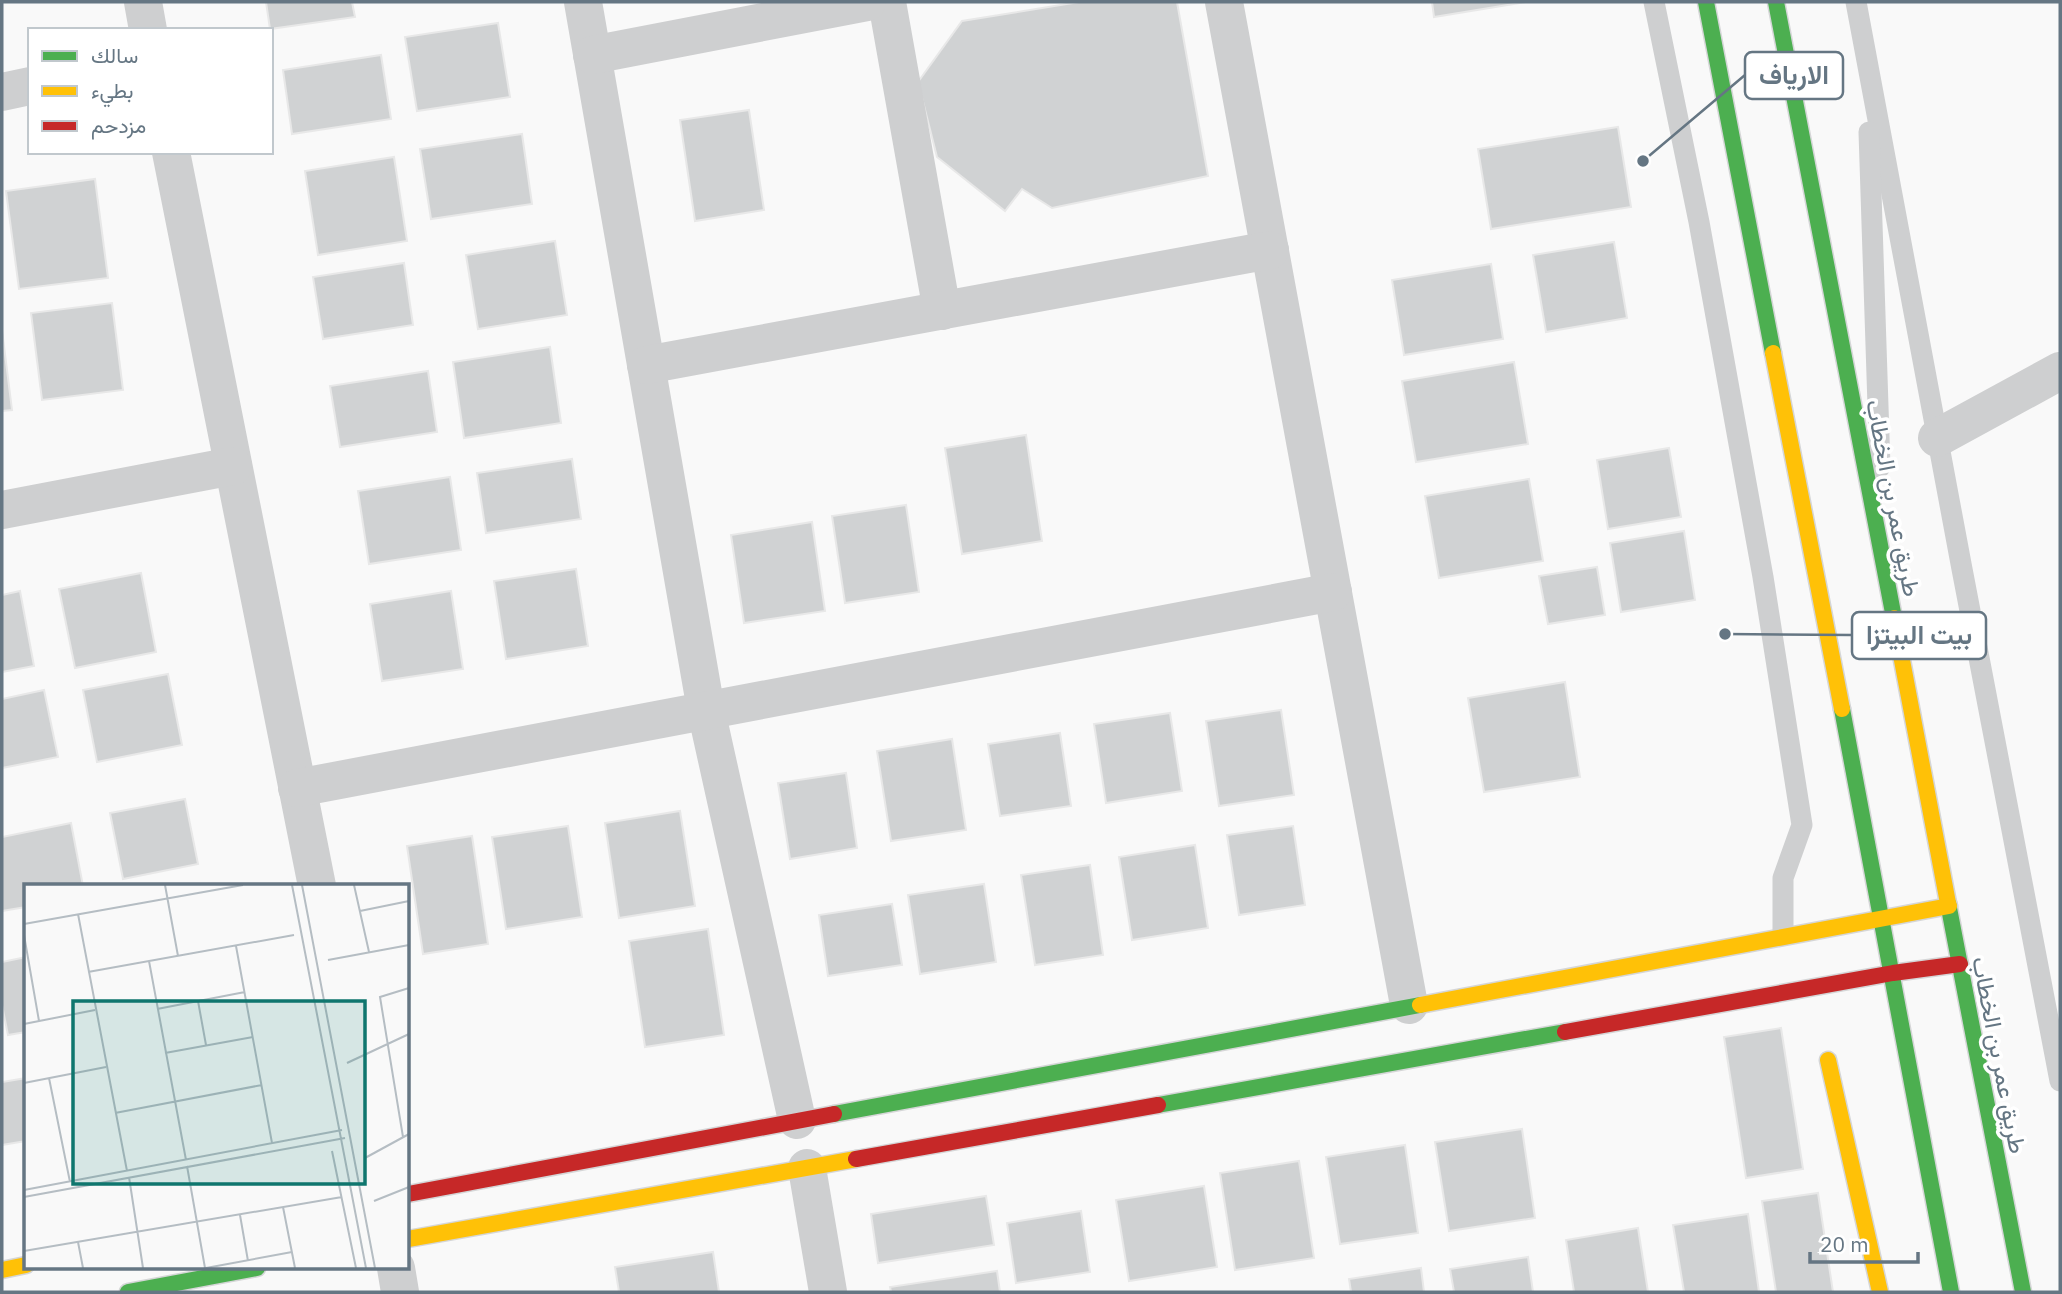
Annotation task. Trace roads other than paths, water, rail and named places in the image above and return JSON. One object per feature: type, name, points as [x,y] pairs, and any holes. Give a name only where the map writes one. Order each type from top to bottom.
[{"type":"street","points":[[143,2],[148,28]]},
{"type":"street","points":[[583,2],[706,710],[797,1120]]},
{"type":"street","points":[[592,55],[867,2]]},
{"type":"street","points":[[887,2],[942,310]]},
{"type":"street","points":[[1224,2],[1409,1005]]},
{"type":"street","points":[[1706,2],[1893,973],[1951,1292]]},
{"type":"street","name":"طريق عمر بن الخطاب","points":[[1776,2],[2023,1292]]},
{"type":"street","points":[[2,92],[28,86]]},
{"type":"street","points":[[171,154],[317,884]]},
{"type":"street","points":[[646,365],[1270,250]]},
{"type":"street","points":[[1937,438],[2060,371]]},
{"type":"street","points":[[2,510],[233,466]]},
{"type":"street","points":[[297,788],[1333,592]]},
{"type":"street","points":[[410,1194],[1948,906]]},
{"type":"street","points":[[410,1240],[1893,973],[1960,964]]},
{"type":"street","points":[[1828,1059],[1880,1292]]},
{"type":"street","points":[[807,1168],[828,1292]]},
{"type":"street","points":[[2,1270],[24,1265]]},
{"type":"street","points":[[128,1292],[246,1270]]},
{"type":"street","points":[[396,1270],[400,1292]]},
{"type":"lane","points":[[1654,2],[1699,222],[1763,577],[1802,825],[1783,878],[1783,935]]},
{"type":"lane","points":[[1856,2],[2060,1081]]},
{"type":"lane","points":[[1867,63],[1884,567]]},
{"type":"place","name":"الارياف","points":[[1643,161]]},
{"type":"place","name":"بيت البيتزا","points":[[1725,634]]}]
